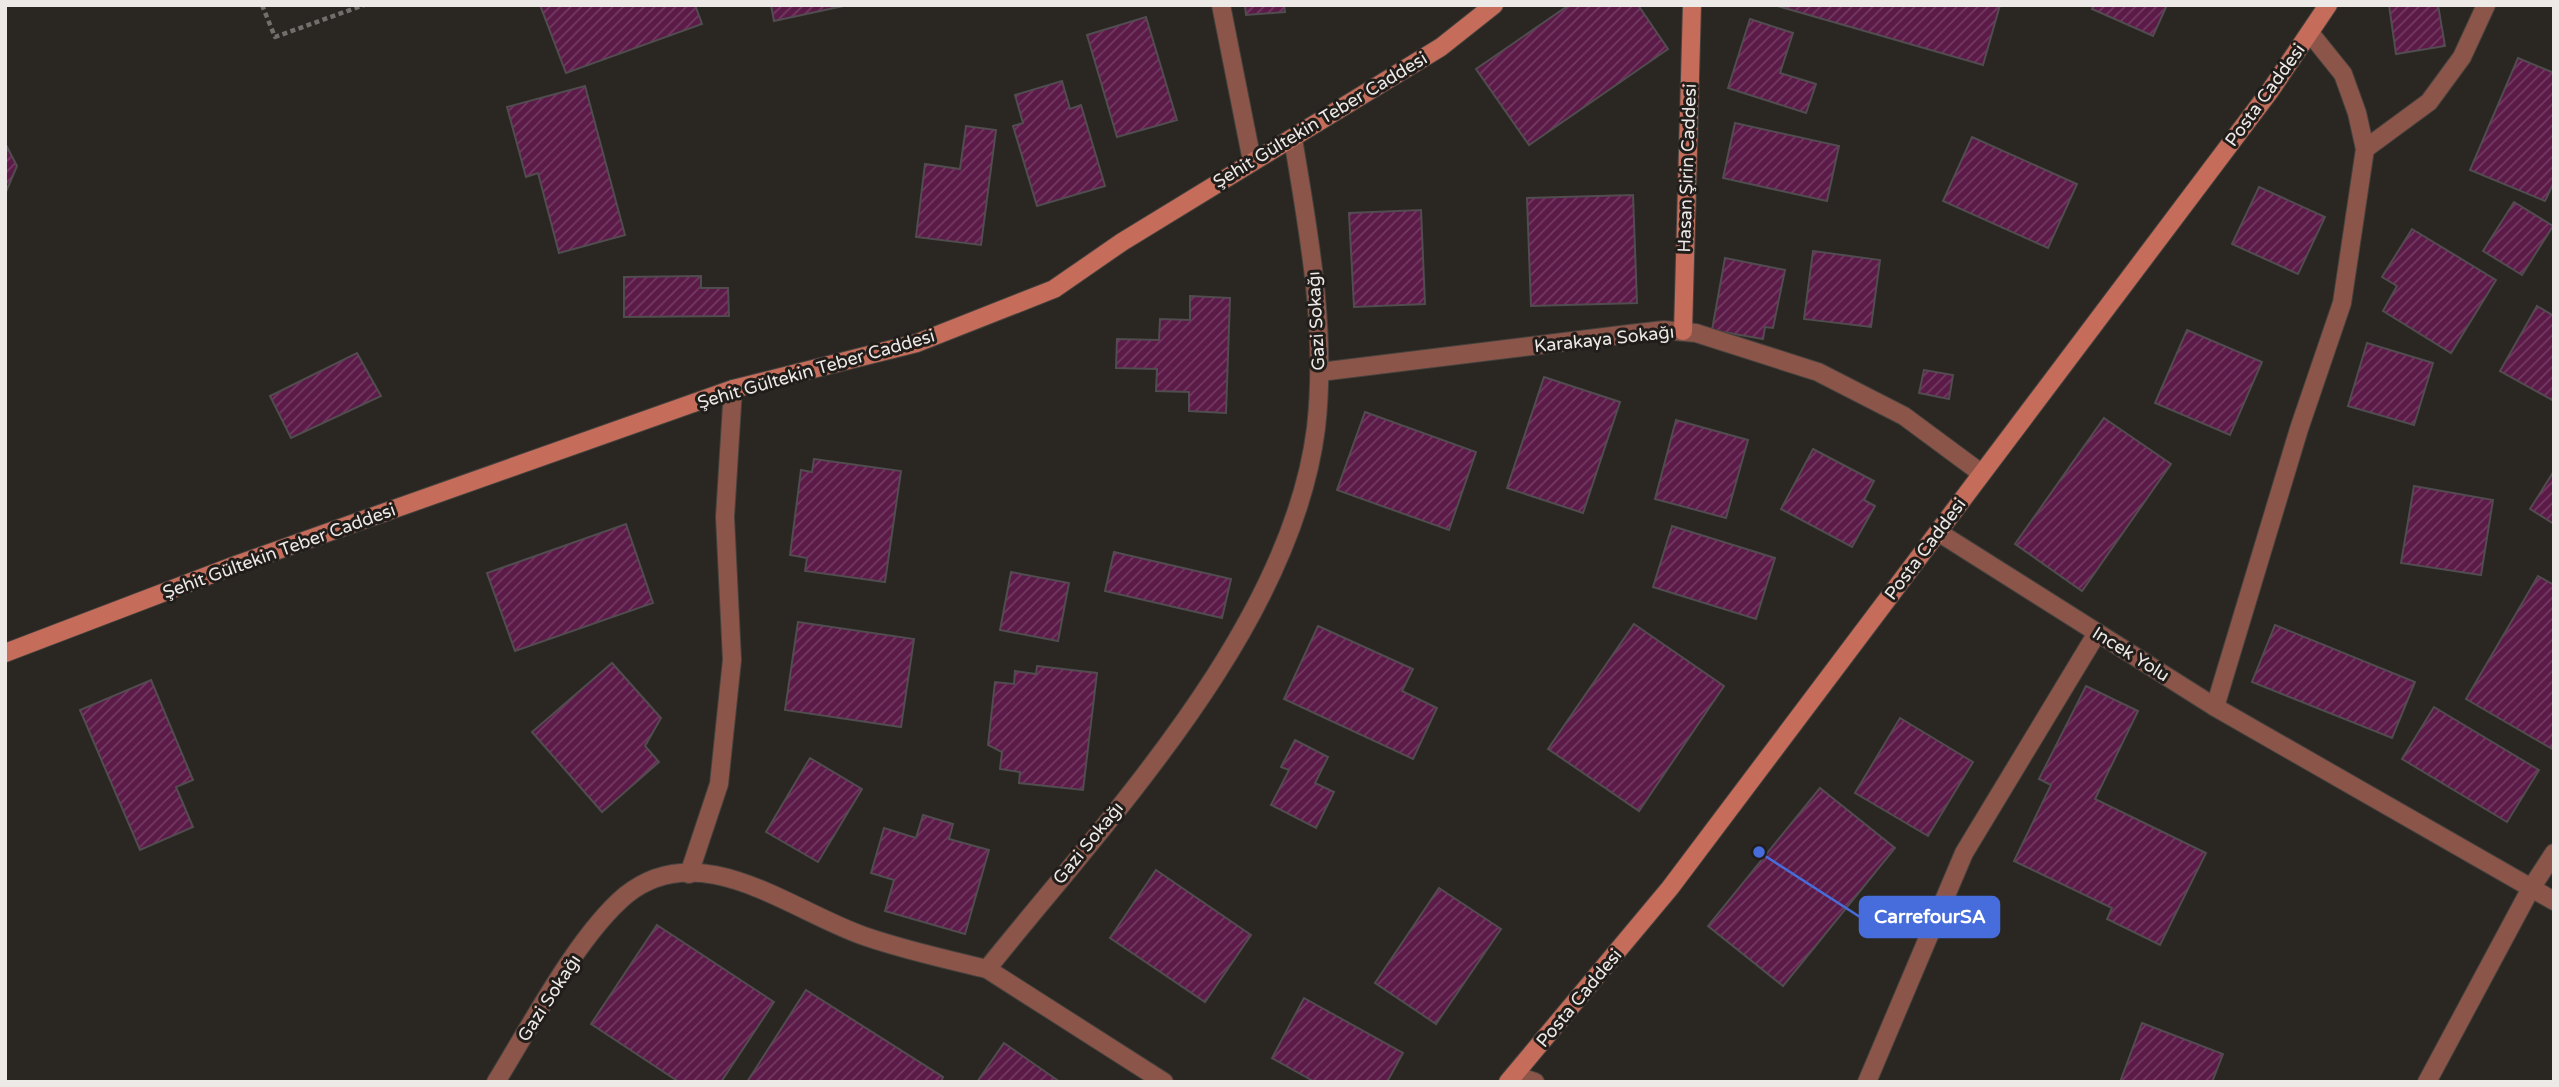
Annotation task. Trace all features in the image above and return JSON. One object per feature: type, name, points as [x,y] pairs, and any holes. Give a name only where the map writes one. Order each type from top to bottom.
[{"type":"street","points":[[1221,5],[1252,161]]},
{"type":"street","name":"Şehit Gültekin Teber Caddesi","points":[[5,653],[233,566],[733,389],[917,343],[1054,289],[1252,161],[1293,139],[1441,47],[1494,5]]},
{"type":"street","name":"Hasan Şirin Caddesi","points":[[1683,331],[1692,5]]},
{"type":"street","name":"Posta Caddesi","points":[[1511,1078],[1670,888],[2310,33],[2328,5]]},
{"type":"street","points":[[2365,149],[2429,102],[2462,57],[2486,5]]},
{"type":"street","points":[[2215,707],[2299,429],[2342,303],[2365,149],[2357,113],[2343,74],[2310,33]]},
{"type":"street","name":"Gazi Sokağı","points":[[496,1082],[598,923],[627,894],[676,872],[738,880],[860,935],[914,952],[987,969],[1155,760],[1209,685],[1254,610],[1281,555],[1305,484],[1315,429],[1320,372],[1315,273],[1293,139]]},
{"type":"street","name":"Karakaya Sokağı","points":[[1320,372],[1629,334],[1683,331],[1779,359],[1853,388],[1904,416],[1981,473]]},
{"type":"street","points":[[689,874],[719,784],[732,660],[725,517],[733,389]]},
{"type":"street","name":"Incek Yolu","points":[[1938,532],[2215,707],[2530,890],[2554,901]]},
{"type":"street","points":[[1867,1082],[1964,853],[2097,633]]},
{"type":"street","points":[[2427,1082],[2530,890],[2554,853]]},
{"type":"street","points":[[987,969],[1164,1082]]},
{"type":"street","points":[[1511,1078],[1535,1082]]},
{"type":"path","points":[[262,5],[275,37],[364,5]]},
{"type":"building","points":[[540,5],[695,5],[702,24],[566,73]]},
{"type":"building","points":[[771,5],[848,5],[774,21]]},
{"type":"building","points":[[1245,5],[1284,5],[1285,12],[1246,15]]},
{"type":"building","points":[[1569,5],[1638,5],[1668,49],[1529,145],[1476,69]]},
{"type":"building","points":[[1774,5],[2000,5],[1983,65]]},
{"type":"building","points":[[2094,5],[2167,5],[2153,36],[2092,9]]},
{"type":"building","points":[[2389,5],[2438,5],[2445,46],[2396,54]]},
{"type":"building","points":[[1146,17],[1177,120],[1117,137],[1087,35]]},
{"type":"building","points":[[1750,19],[1793,33],[1780,73],[1816,84],[1806,113],[1728,88]]},
{"type":"building","points":[[2518,58],[2554,73],[2554,182],[2545,201],[2470,170]]},
{"type":"building","points":[[1062,81],[1070,109],[1081,105],[1105,186],[1037,206],[1013,126],[1023,123],[1015,95]]},
{"type":"building","points":[[585,86],[625,235],[559,253],[538,173],[526,177],[507,107]]},
{"type":"building","points":[[1735,123],[1839,146],[1827,201],[1723,178]]},
{"type":"building","points":[[966,126],[996,130],[981,245],[916,237],[925,164],[960,169]]},
{"type":"building","points":[[1972,137],[2077,184],[2048,248],[1943,201]]},
{"type":"building","points":[[5,143],[17,166],[5,194]]},
{"type":"building","points":[[2259,187],[2325,217],[2298,274],[2232,244]]},
{"type":"building","points":[[1633,195],[1637,303],[1531,306],[1527,198]]},
{"type":"building","points":[[2514,202],[2553,226],[2522,275],[2483,251]]},
{"type":"building","points":[[1421,210],[1425,304],[1354,307],[1349,213]]},
{"type":"building","points":[[2412,229],[2496,280],[2451,353],[2383,311],[2397,286],[2382,277]]},
{"type":"building","points":[[1813,251],[1880,260],[1871,327],[1804,319]]},
{"type":"building","points":[[1725,258],[1785,270],[1773,328],[1765,327],[1763,339],[1712,330]]},
{"type":"building","points":[[701,276],[701,288],[728,288],[729,316],[624,317],[624,277]]},
{"type":"building","points":[[1190,296],[1230,298],[1226,413],[1189,411],[1189,392],[1156,391],[1157,369],[1116,368],[1117,339],[1159,340],[1160,319],[1190,320]]},
{"type":"building","points":[[2537,306],[2554,316],[2554,401],[2500,371]]},
{"type":"building","points":[[2187,330],[2262,362],[2230,435],[2155,403]]},
{"type":"building","points":[[2367,343],[2433,363],[2414,425],[2348,406]]},
{"type":"building","points":[[357,353],[381,396],[291,438],[270,396]]},
{"type":"building","points":[[1924,370],[1953,375],[1949,399],[1919,393]]},
{"type":"building","points":[[1544,377],[1620,402],[1583,513],[1507,488]]},
{"type":"building","points":[[1365,412],[1476,452],[1449,530],[1337,490]]},
{"type":"building","points":[[2104,418],[2171,464],[2082,591],[2015,544]]},
{"type":"building","points":[[1676,420],[1748,440],[1726,518],[1655,499]]},
{"type":"building","points":[[1813,449],[1874,481],[1864,500],[1875,506],[1852,547],[1781,509]]},
{"type":"building","points":[[814,459],[901,471],[885,582],[805,571],[807,558],[790,555],[801,470],[812,472]]},
{"type":"building","points":[[2554,471],[2554,524],[2530,509]]},
{"type":"building","points":[[2414,486],[2493,500],[2481,575],[2401,563]]},
{"type":"building","points":[[626,524],[653,603],[515,651],[487,573]]},
{"type":"building","points":[[1672,526],[1775,558],[1756,619],[1653,587]]},
{"type":"building","points":[[1114,552],[1231,579],[1222,618],[1105,591]]},
{"type":"building","points":[[1011,572],[1069,583],[1058,641],[1000,630]]},
{"type":"building","points":[[2538,576],[2554,585],[2554,750],[2466,699]]},
{"type":"building","points":[[798,622],[914,639],[901,727],[785,710]]},
{"type":"building","points":[[1634,624],[1724,686],[1639,811],[1548,749]]},
{"type":"building","points":[[2275,625],[2415,682],[2392,738],[2252,682]]},
{"type":"building","points":[[1318,626],[1413,669],[1402,691],[1437,708],[1413,759],[1284,699]]},
{"type":"building","points":[[612,663],[661,718],[645,746],[659,762],[602,812],[532,732]]},
{"type":"building","points":[[1037,666],[1097,673],[1083,790],[1019,783],[1020,772],[1000,769],[1002,752],[988,745],[995,682],[1014,684],[1015,671],[1036,674]]},
{"type":"building","points":[[151,680],[193,780],[176,787],[193,827],[140,850],[80,710]]},
{"type":"building","points":[[2086,686],[2138,711],[2095,799],[2206,853],[2160,945],[2107,919],[2112,908],[2014,861],[2051,785],[2039,779]]},
{"type":"building","points":[[2434,707],[2539,770],[2507,822],[2402,759]]},
{"type":"building","points":[[1900,718],[1973,762],[1928,836],[1855,793]]},
{"type":"building","points":[[1295,740],[1328,757],[1315,783],[1334,792],[1316,828],[1271,805],[1289,770],[1281,767]]},
{"type":"building","points":[[810,758],[862,789],[818,862],[766,832]]},
{"type":"building","points":[[1820,788],[1895,848],[1783,986],[1708,926]]},
{"type":"building","points":[[923,815],[953,824],[949,839],[989,850],[965,934],[885,911],[894,880],[871,873],[884,828],[916,838]]},
{"type":"building","points":[[1156,870],[1251,935],[1205,1002],[1110,938]]},
{"type":"building","points":[[1439,888],[1501,929],[1436,1024],[1375,983]]},
{"type":"building","points":[[657,925],[774,1002],[721,1082],[679,1082],[591,1024]]},
{"type":"building","points":[[806,990],[943,1077],[941,1082],[747,1082]]},
{"type":"building","points":[[1304,998],[1403,1053],[1387,1082],[1315,1082],[1272,1058]]},
{"type":"building","points":[[2142,1023],[2223,1054],[2212,1082],[2120,1082]]},
{"type":"building","points":[[1004,1043],[1060,1082],[977,1082]]},
{"type":"place","name":"CarrefourSA","points":[[1759,852]]}]
